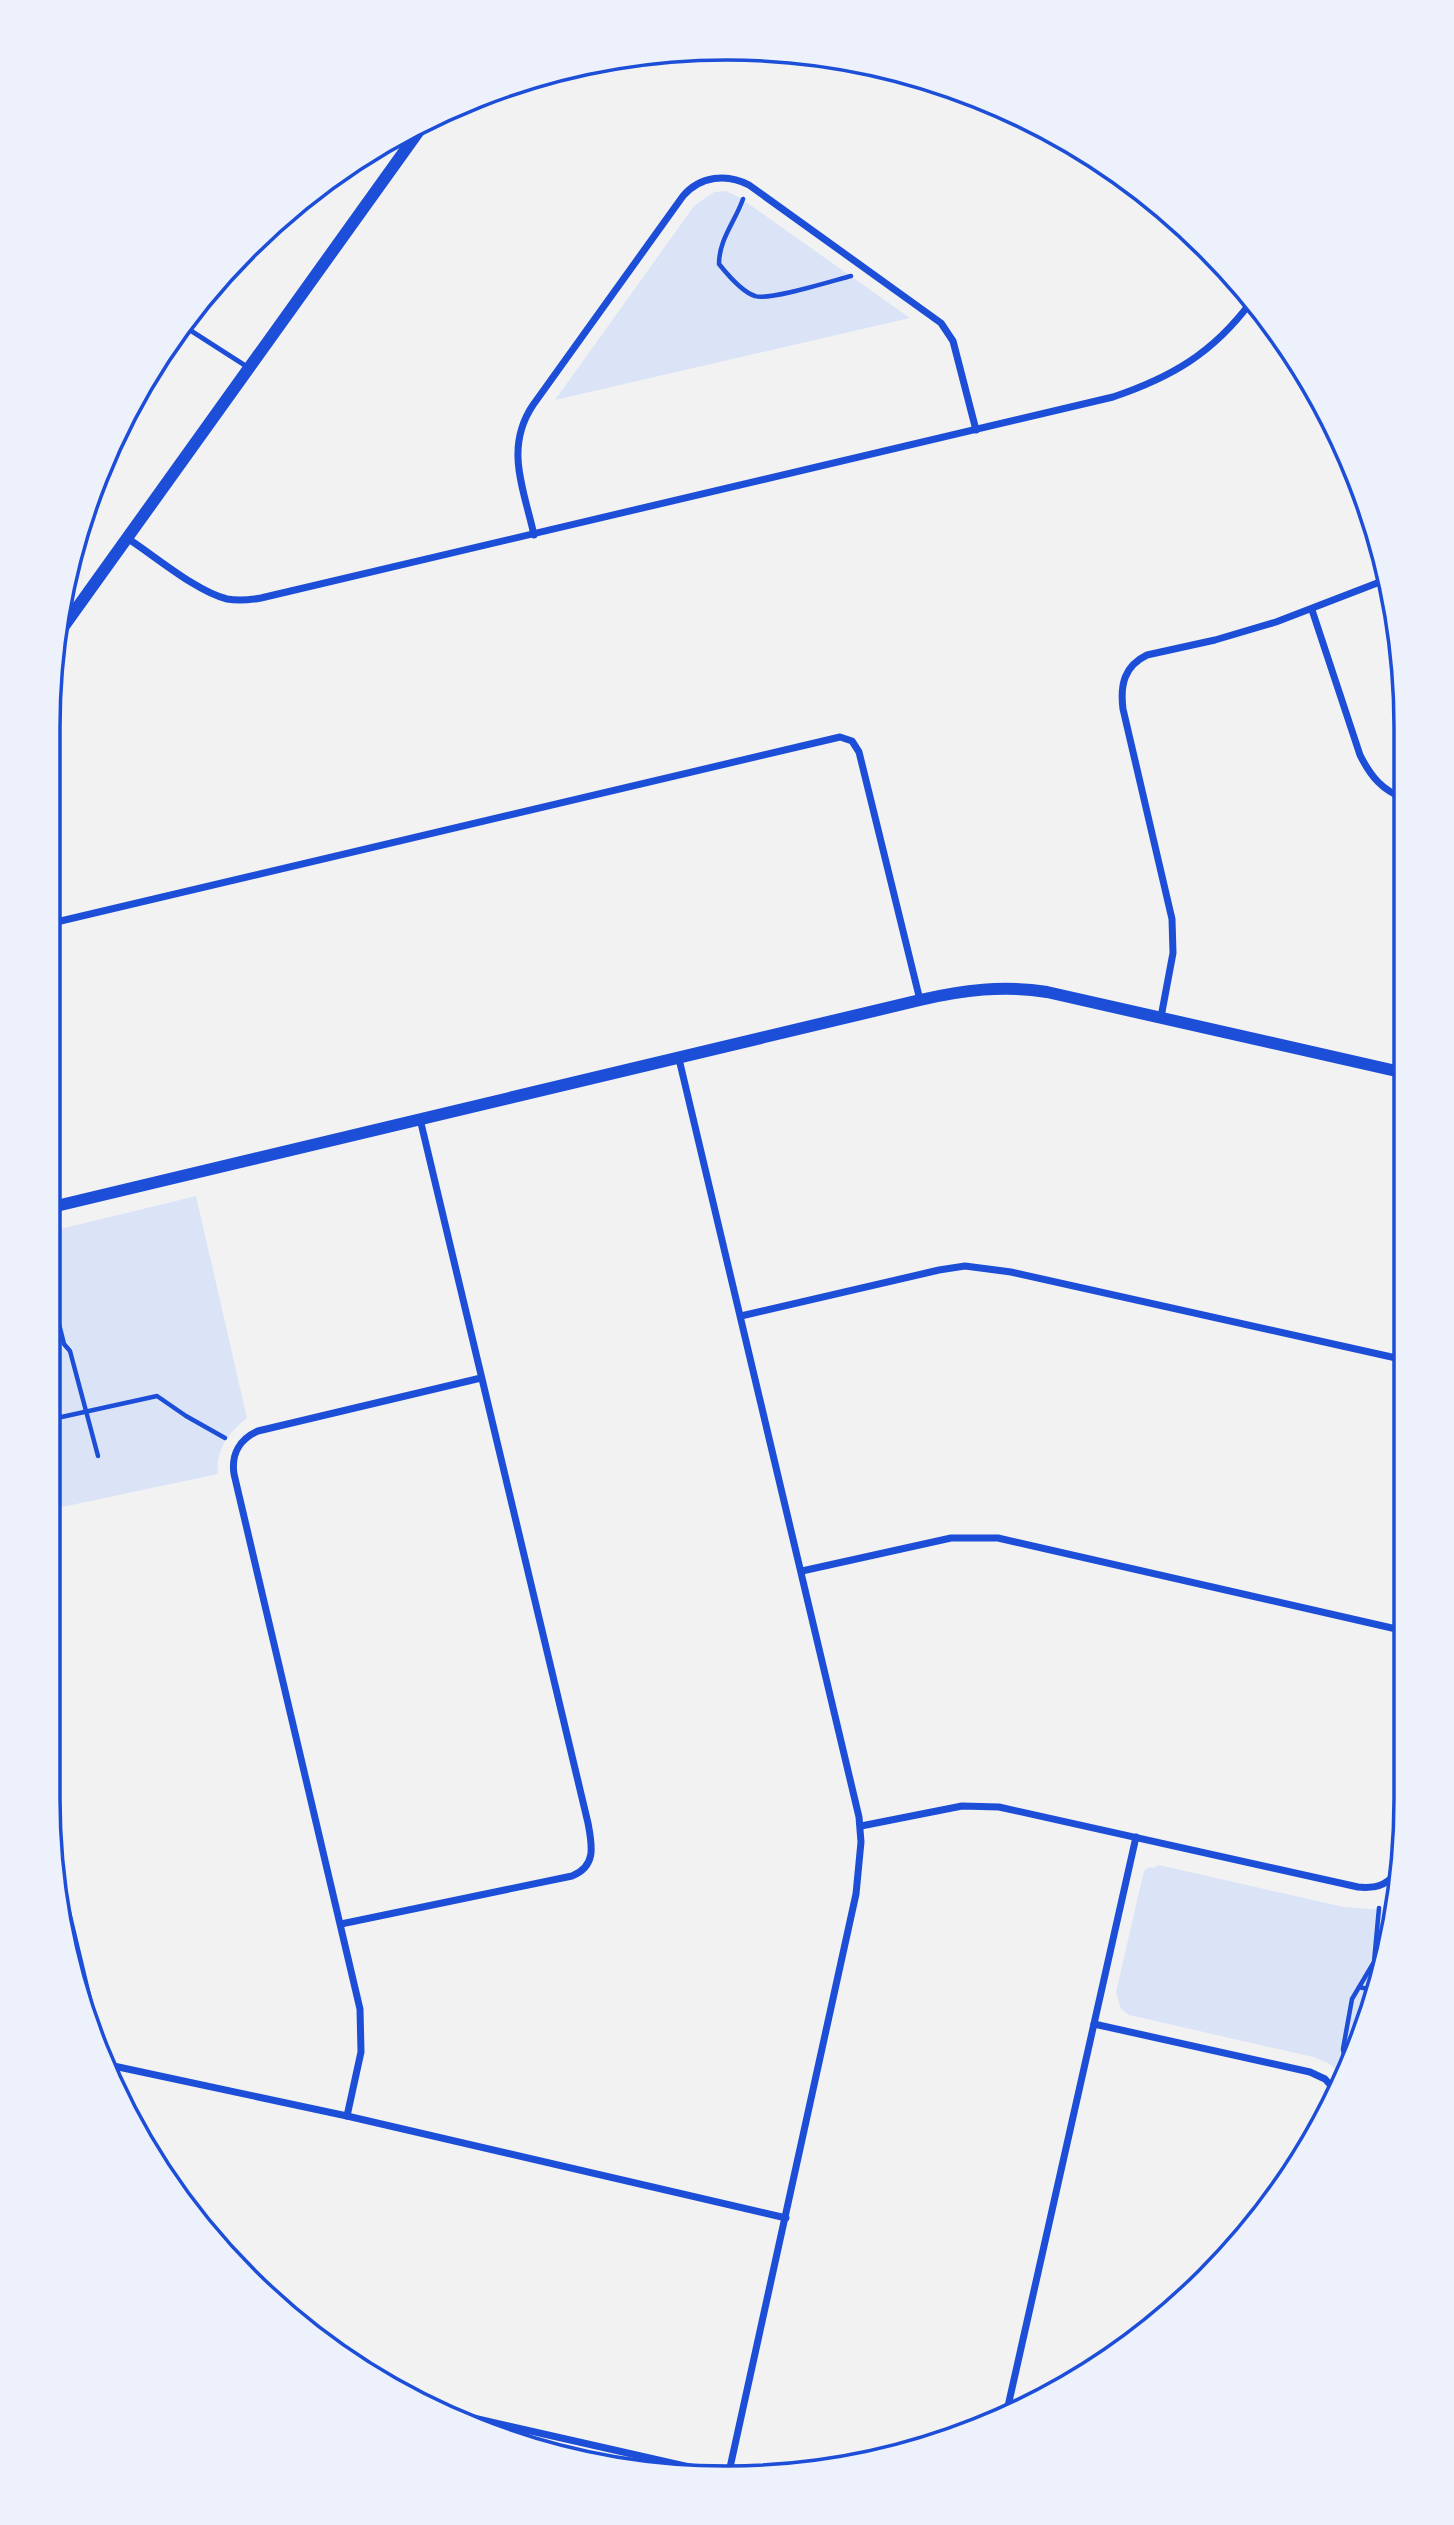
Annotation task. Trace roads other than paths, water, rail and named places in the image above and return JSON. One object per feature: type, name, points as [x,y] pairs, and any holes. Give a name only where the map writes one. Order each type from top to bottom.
[{"type":"street","points":[[68,619],[414,138]]},
{"type":"street","points":[[534,536],[517,460],[517,440],[523,421],[683,196],[695,185],[710,179],[733,178],[749,185],[941,323],[953,341],[976,430]]},
{"type":"street","points":[[128,538],[206,590],[227,599],[261,598],[534,536],[1113,397],[1165,377],[1209,347],[1246,308]]},
{"type":"street","points":[[1161,1017],[1172,965],[1172,919],[1123,709],[1124,679],[1131,666],[1147,655],[1235,634],[1312,610],[1379,583]]},
{"type":"street","points":[[1312,610],[1364,765],[1381,787],[1394,794]]},
{"type":"street","points":[[60,921],[840,737],[852,741],[859,752],[920,1000]]},
{"type":"street","points":[[60,1205],[970,990],[1013,988],[1047,992],[1394,1070]]},
{"type":"street","points":[[679,1059],[861,1826],[856,1894],[730,2466]]},
{"type":"street","points":[[341,1924],[572,1876],[586,1869],[592,1857],[588,1823],[420,1119]]},
{"type":"street","points":[[741,1317],[940,1270],[972,1267],[1011,1272],[1394,1358]]},
{"type":"street","points":[[347,2116],[361,2052],[357,1995],[234,1474],[234,1459],[246,1437],[258,1431],[481,1378]]},
{"type":"street","points":[[802,1571],[951,1538],[998,1538],[1394,1628]]},
{"type":"street","points":[[861,1826],[940,1809],[982,1805],[1358,1888],[1376,1888],[1389,1881]]},
{"type":"street","points":[[1009,2403],[1136,1837]]},
{"type":"street","points":[[1094,2024],[1310,2072],[1330,2084]]},
{"type":"street","points":[[116,2066],[347,2116],[786,2218]]},
{"type":"street","points":[[490,2422],[671,2463]]},
{"type":"lane","points":[[190,330],[249,368]]}]
